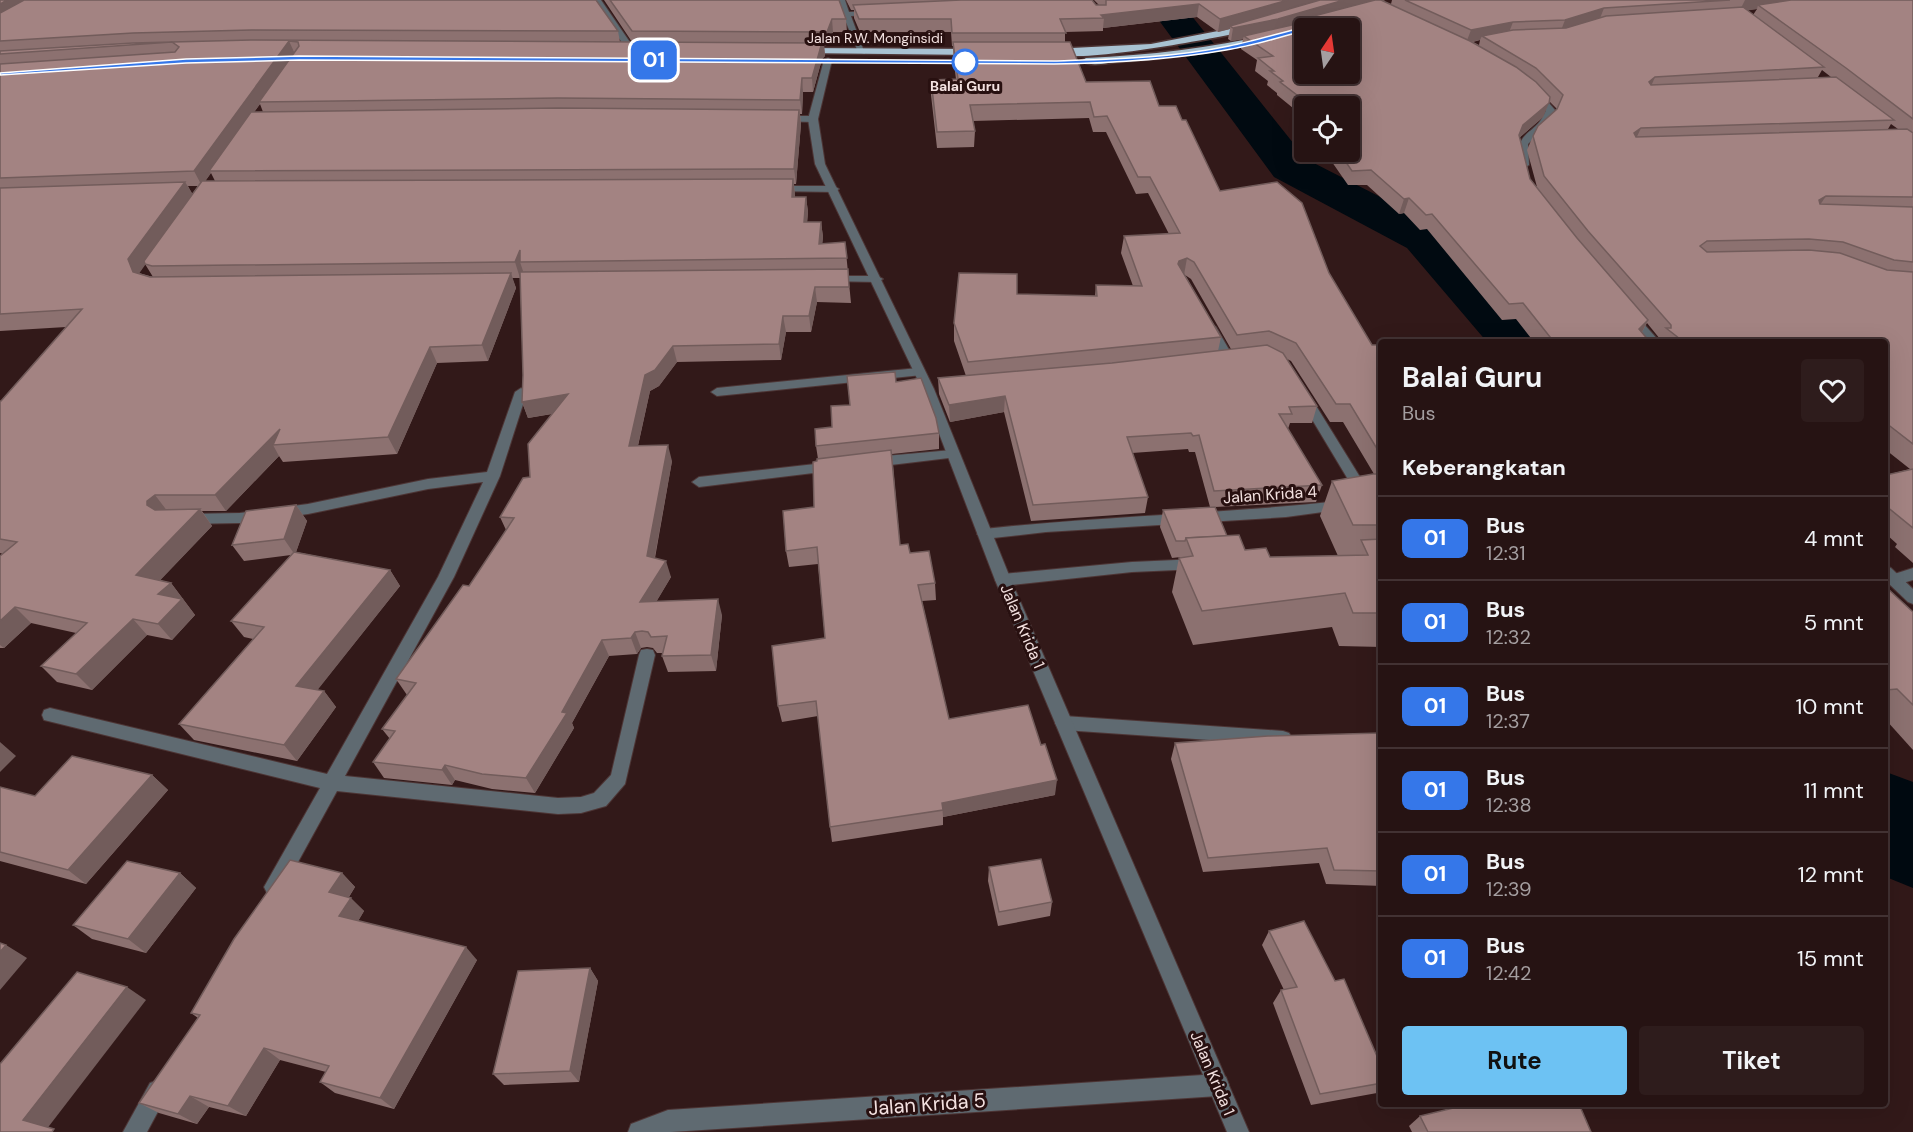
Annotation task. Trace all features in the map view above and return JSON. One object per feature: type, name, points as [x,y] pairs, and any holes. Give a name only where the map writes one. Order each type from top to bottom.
[{"type":"highway","points":[[1041,52],[1077,52],[1172,44],[1216,37],[1262,24]]},
{"type":"highway","points":[[1054,63],[1131,60],[1181,55],[1228,48],[1294,32]]},
{"type":"highway","points":[[621,50],[630,55],[642,55]]},
{"type":"highway","name":"Jalan R.W. Monginsidi","points":[[793,51],[862,51],[982,57],[801,60]]},
{"type":"street","points":[[597,0],[630,55]]},
{"type":"street","points":[[841,0],[862,51]]},
{"type":"street","points":[[846,14],[881,12]]},
{"type":"street","name":"Jalan Krida 1","points":[[828,60],[813,119],[820,164],[878,279],[918,372],[934,389],[952,454],[984,534],[1238,1132]]},
{"type":"street","points":[[1525,83],[1542,97],[1551,110],[1549,119],[1522,143],[1520,150],[1525,171]]},
{"type":"street","points":[[765,119],[813,119]]},
{"type":"street","points":[[763,189],[834,189]]},
{"type":"street","points":[[818,279],[878,279]]},
{"type":"street","points":[[1625,309],[1651,339]]},
{"type":"street","points":[[1206,320],[1229,360]]},
{"type":"street","points":[[717,392],[918,372]]},
{"type":"street","name":"Jalan Krida 4","points":[[984,534],[1046,527],[1286,512],[1360,502],[1364,492],[1297,384]]},
{"type":"street","points":[[268,897],[446,577],[493,476],[521,392]]},
{"type":"street","points":[[699,482],[952,454]]},
{"type":"street","points":[[168,519],[240,518],[296,511],[428,484],[493,476]]},
{"type":"street","points":[[1003,580],[1132,567],[1209,563]]},
{"type":"street","points":[[1889,576],[1913,574]]},
{"type":"street","points":[[1889,576],[1913,598]]},
{"type":"street","points":[[50,715],[333,783],[558,806],[581,805],[600,800],[619,779],[647,655]]},
{"type":"street","points":[[1064,723],[1190,733],[1295,738]]},
{"type":"street","points":[[134,1132],[164,1080]]},
{"type":"street","name":"Jalan Krida 5","points":[[639,1132],[668,1121],[1218,1085]]},
{"type":"building","points":[[24,0],[596,0],[618,31],[251,30],[133,33],[0,41],[0,13]]},
{"type":"building","points":[[610,0],[839,0],[846,19],[832,19],[827,32],[632,31]]},
{"type":"building","points":[[961,0],[1092,0],[1096,5],[1106,5],[1106,0],[1288,0],[1220,19],[1199,4],[1101,15],[1104,18],[1060,19],[1066,33],[952,33],[951,19],[859,19],[853,5]]},
{"type":"building","points":[[1320,0],[1344,0],[1278,19],[1233,28],[1230,26]]},
{"type":"building","points":[[1381,0],[1470,41],[1516,67],[1536,82],[1550,97],[1549,103],[1523,125],[1519,135],[1530,179],[1577,238],[1648,320],[1639,329],[1647,339],[1552,339],[1523,303],[1509,304],[1432,214],[1426,215],[1409,198],[1404,199],[1371,170],[1352,171],[1346,162],[1360,162],[1360,96],[1298,96],[1280,82],[1283,81],[1258,58],[1273,56],[1244,36],[1294,24],[1294,84],[1360,84],[1360,18],[1310,17]]},
{"type":"building","points":[[1405,0],[1730,0],[1604,8],[1565,20],[1513,22],[1471,30]]},
{"type":"building","points":[[1791,0],[1913,0],[1913,119],[1758,5]]},
{"type":"building","points":[[1743,7],[1824,67],[1655,77],[1649,82],[1651,85],[1836,77],[1894,120],[1641,128],[1634,133],[1636,137],[1907,129],[1913,133],[1913,197],[1826,196],[1819,200],[1820,204],[1913,207],[1913,262],[1894,260],[1843,242],[1809,239],[1707,241],[1700,246],[1707,252],[1809,250],[1840,253],[1887,270],[1913,272],[1913,444],[1888,425],[1888,339],[1680,339],[1666,328],[1671,328],[1671,325],[1588,231],[1544,176],[1533,136],[1538,126],[1557,109],[1563,95],[1536,68],[1482,36],[1513,30],[1566,28],[1606,16]]},
{"type":"building","points":[[251,40],[824,43],[821,46],[812,78],[802,78],[800,100],[558,98],[259,102],[299,46],[298,42],[289,41],[194,171],[0,178],[0,64],[175,52],[179,47],[172,42]]},
{"type":"building","points":[[172,42],[0,54],[0,51]]},
{"type":"building","points":[[953,42],[1070,42],[1086,82],[1150,81],[1159,106],[1176,106],[1182,120],[1186,120],[1220,191],[1277,182],[1302,203],[1329,273],[1372,345],[1378,345],[1378,450],[1350,404],[1336,404],[1296,343],[1269,331],[1237,335],[1194,262],[1187,258],[1179,261],[1178,264],[1221,337],[968,362],[954,323],[959,273],[1017,274],[1017,294],[1097,296],[1096,285],[1142,286],[1124,236],[1180,233],[1150,177],[1138,177],[1107,116],[1094,117],[1090,102],[970,105],[975,131],[937,132],[931,80],[958,79]]},
{"type":"building","points":[[558,108],[799,110],[794,169],[209,171],[251,112]]},
{"type":"building","points":[[793,179],[792,197],[806,197],[804,222],[821,222],[819,244],[845,242],[847,258],[520,262],[520,250],[515,262],[152,266],[145,264],[144,261],[202,181]]},
{"type":"building","points":[[185,182],[128,259],[133,272],[150,277],[511,273],[482,345],[430,347],[388,437],[273,445],[280,429],[215,495],[155,495],[147,501],[147,505],[155,510],[200,509],[136,575],[171,583],[158,594],[182,599],[158,624],[133,619],[76,674],[41,666],[87,623],[15,607],[0,621],[0,556],[17,542],[0,539],[0,401],[82,309],[0,314],[0,188]]},
{"type":"building","points":[[848,269],[849,287],[815,287],[809,316],[783,316],[779,344],[673,346],[655,370],[645,375],[629,446],[668,445],[647,556],[666,561],[640,602],[718,599],[711,655],[662,656],[667,636],[651,637],[648,632],[642,631],[635,632],[631,638],[602,640],[562,712],[567,713],[526,778],[482,774],[445,765],[442,770],[373,762],[395,731],[382,729],[416,683],[396,679],[463,585],[469,586],[514,518],[500,517],[523,478],[530,477],[528,444],[568,394],[522,402],[520,272]]},
{"type":"building","points":[[1267,345],[1283,353],[1317,406],[1289,407],[1292,414],[1279,414],[1322,485],[1214,491],[1199,435],[1193,436],[1191,433],[1127,437],[1148,497],[1033,505],[1005,396],[949,405],[938,378],[1112,363]]},
{"type":"building","points":[[895,372],[896,382],[921,378],[936,418],[939,433],[816,446],[815,429],[832,427],[831,406],[850,405],[847,376]]},
{"type":"building","points":[[891,450],[900,545],[908,544],[910,553],[929,551],[935,583],[918,585],[949,719],[1028,705],[1041,745],[1045,744],[1057,780],[942,803],[943,810],[830,827],[816,701],[778,706],[772,646],[825,638],[817,547],[786,551],[783,511],[814,507],[813,462],[817,459]]},
{"type":"building","points":[[1913,469],[1913,528],[1888,508],[1888,475]]},
{"type":"building","points":[[1378,474],[1378,525],[1353,525],[1332,481]]},
{"type":"building","points":[[296,505],[284,539],[232,545],[246,511]]},
{"type":"building","points":[[1215,507],[1227,536],[1186,538],[1185,541],[1176,541],[1163,510]]},
{"type":"building","points":[[1239,535],[1245,550],[1266,548],[1270,557],[1368,555],[1361,540],[1378,539],[1378,613],[1353,613],[1345,593],[1202,611],[1179,558],[1193,556],[1186,538]]},
{"type":"building","points":[[294,552],[390,570],[296,686],[324,691],[284,745],[179,724],[264,627],[231,621]]},
{"type":"building","points":[[1888,589],[1913,612],[1913,705],[1897,689],[1888,690]]},
{"type":"building","points":[[1378,733],[1378,871],[1334,870],[1327,848],[1208,858],[1175,743],[1268,736]]},
{"type":"building","points":[[72,756],[152,775],[68,870],[0,852],[0,787],[35,796]]},
{"type":"building","points":[[1041,859],[1052,902],[999,912],[989,867]]},
{"type":"building","points":[[290,860],[342,873],[329,892],[351,898],[339,916],[466,947],[380,1098],[320,1082],[329,1066],[264,1048],[228,1106],[190,1096],[178,1114],[139,1103],[200,1015],[191,1013],[234,939]]},
{"type":"building","points":[[127,861],[180,873],[128,939],[73,925]]},
{"type":"building","points":[[1304,921],[1335,981],[1344,979],[1378,1059],[1378,1084],[1320,1094],[1281,990],[1297,987],[1269,931]]},
{"type":"building","points":[[0,943],[6,945],[0,952]]},
{"type":"building","points":[[590,968],[570,1071],[493,1074],[518,971]]},
{"type":"building","points":[[77,972],[127,987],[23,1120],[54,1129],[52,1132],[0,1132],[0,1064]]},
{"type":"building","points":[[1458,1107],[1580,1107],[1591,1132],[1428,1132],[1420,1116]]},
{"type":"waterway","points":[[1161,0],[1290,168],[1424,238],[1513,339]]},
{"type":"waterway","points":[[1888,812],[1913,848]]},
{"type":"bus line","name":"01","points":[[0,73],[186,61],[299,58],[1054,63],[1131,60],[1181,55],[1228,48],[1294,32]]},
{"type":"place","name":"Balai Guru","points":[[965,62]]}]
